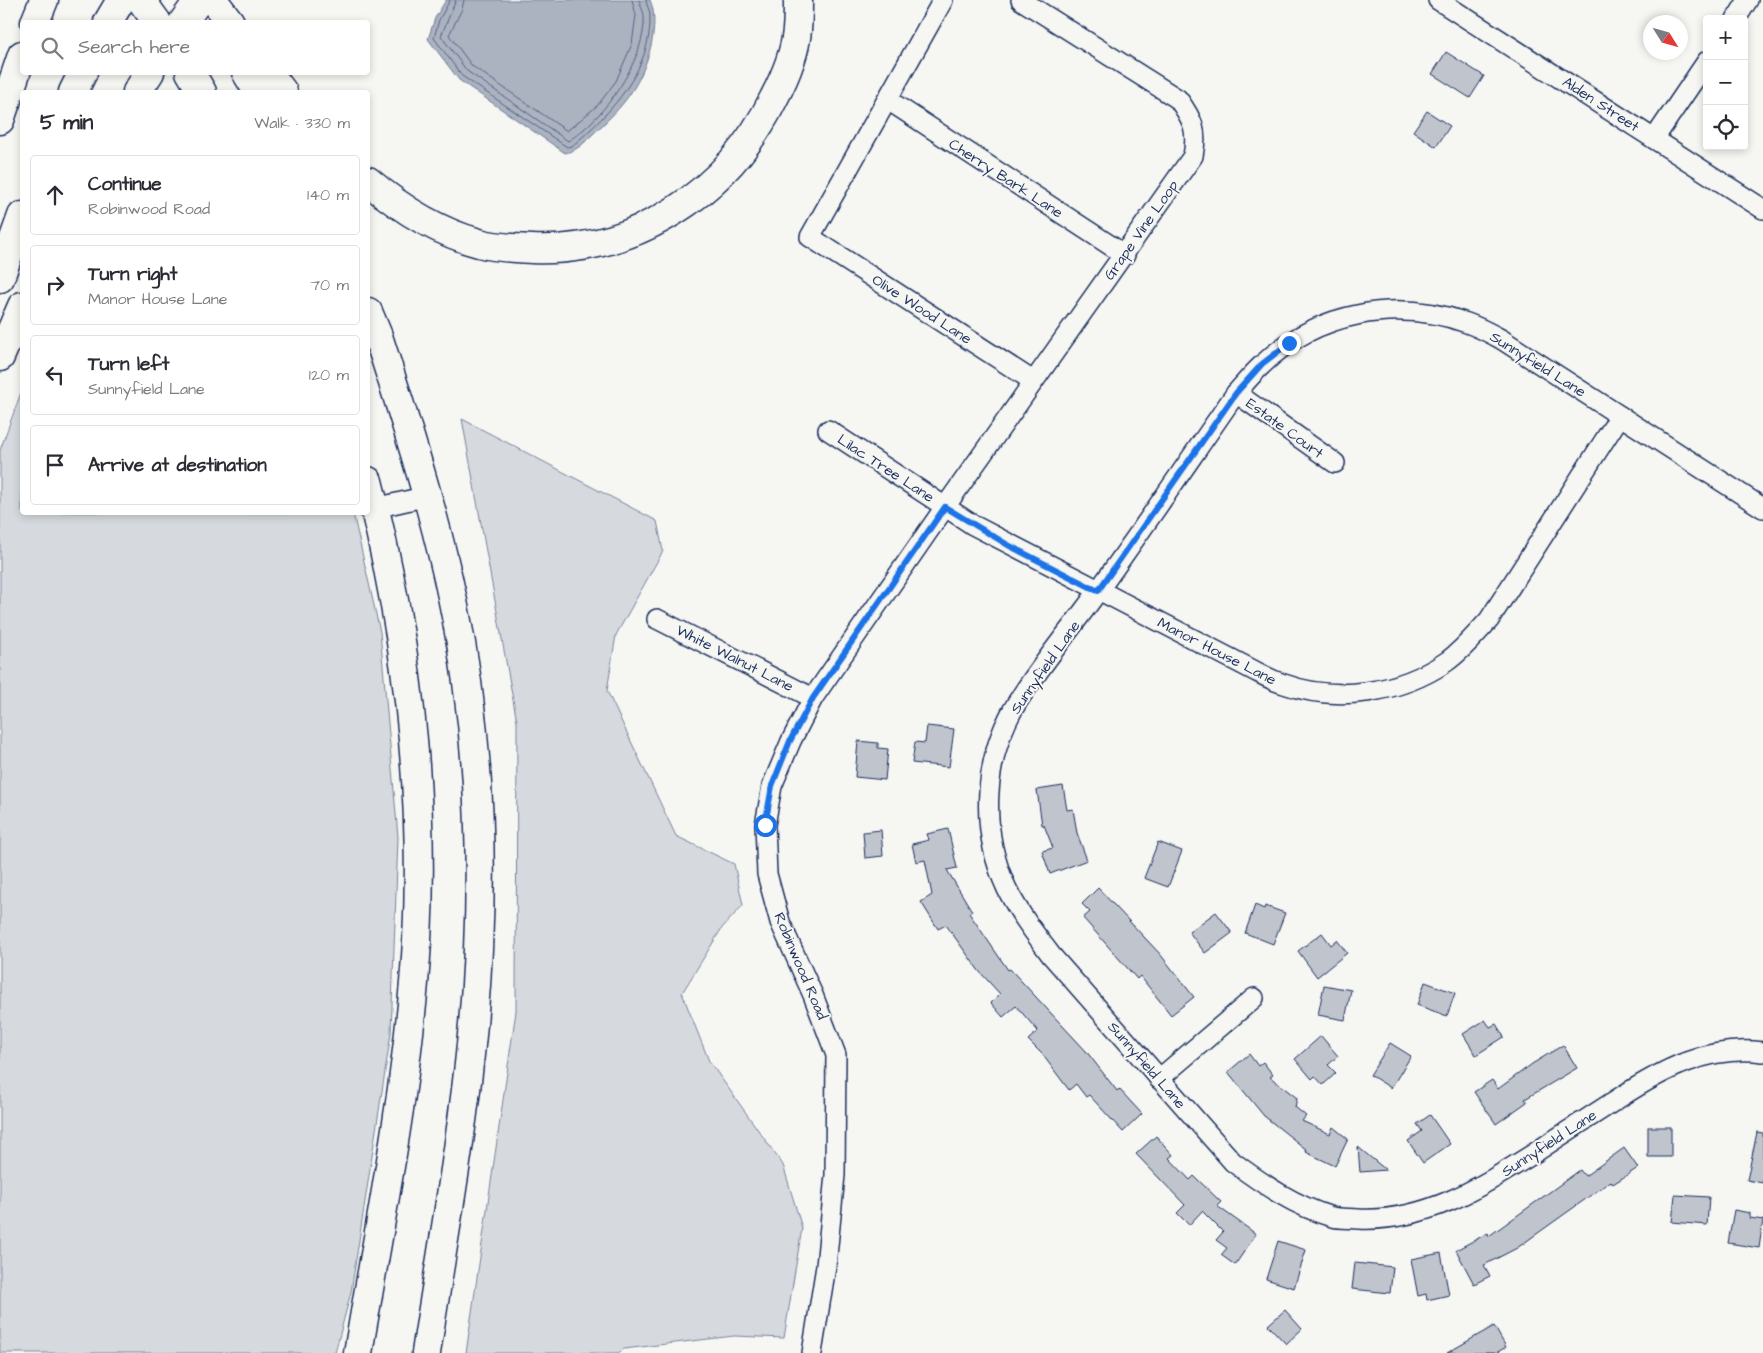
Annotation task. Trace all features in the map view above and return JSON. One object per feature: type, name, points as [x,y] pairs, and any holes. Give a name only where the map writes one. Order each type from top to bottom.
[{"type":"highway","points":[[37,20],[44,0]]},
{"type":"highway","points":[[109,20],[121,0]]},
{"type":"highway","points":[[141,0],[156,20]]},
{"type":"highway","points":[[184,20],[200,0],[214,20]]},
{"type":"highway","points":[[213,0],[228,20]]},
{"type":"highway","points":[[370,182],[417,216],[448,232],[480,243],[513,248],[552,250],[612,240],[645,229],[681,207],[708,185],[737,156],[762,124],[785,76],[797,32],[798,0]]},
{"type":"highway","points":[[0,120],[20,61]]},
{"type":"highway","points":[[74,90],[82,75]]},
{"type":"highway","points":[[192,75],[201,90]]},
{"type":"highway","points":[[248,75],[257,90]]},
{"type":"highway","points":[[270,75],[282,90]]},
{"type":"highway","points":[[0,278],[20,222]]},
{"type":"highway","points":[[0,357],[20,311]]},
{"type":"highway","points":[[370,317],[378,336],[428,496],[452,596],[467,682],[476,768],[480,858],[478,946],[472,1035],[460,1135],[426,1353]]},
{"type":"highway","points":[[358,1353],[410,1023],[417,940],[418,857],[415,774],[407,684],[396,610],[370,490]]},
{"type":"highway","points":[[349,1353],[382,1208]]},
{"type":"street","points":[[888,100],[943,0]]},
{"type":"street","name":"Grape Vine Loop","points":[[945,507],[1193,156],[1197,139],[1192,118],[1178,99],[1021,0]]},
{"type":"street","name":"Alden Street","points":[[1438,0],[1763,209]]},
{"type":"street","points":[[1739,15],[1748,0]]},
{"type":"street","points":[[1654,139],[1703,67]]},
{"type":"street","name":"Olive Wood Lane","points":[[888,100],[810,237],[1033,381]]},
{"type":"street","name":"Cherry Bark Lane","points":[[888,100],[1124,254]]},
{"type":"street","name":"Sunnyfield Lane","points":[[1763,508],[1501,339],[1467,323],[1431,314],[1396,310],[1359,313],[1320,327],[1289,343],[1262,364],[1236,393],[1098,591],[1018,701],[1001,733],[991,769],[987,808],[993,849],[1007,889],[1028,925],[1159,1079],[1233,1162],[1266,1186],[1299,1205],[1334,1217],[1377,1220],[1427,1211],[1469,1194],[1653,1076],[1688,1060],[1721,1052],[1763,1052]]},
{"type":"street","name":"Estate Court","points":[[1236,393],[1335,463]]},
{"type":"street","name":"Manor House Lane","points":[[945,507],[1008,545],[1253,670],[1285,684],[1316,692],[1352,693],[1387,689],[1421,676],[1446,662],[1489,620],[1620,416]]},
{"type":"street","name":"Lilac Tree Lane","points":[[828,430],[945,507]]},
{"type":"street","points":[[374,508],[428,496]]},
{"type":"street","name":"Robinwood Road","points":[[812,1353],[826,1266],[835,1175],[836,1055],[828,1030],[780,922],[767,874],[765,825],[772,786],[790,741],[813,698],[945,507]]},
{"type":"street","name":"White Walnut Lane","points":[[657,619],[813,698]]},
{"type":"street","points":[[1159,1079],[1254,998]]},
{"type":"shaded area","points":[[20,395],[20,515],[353,515],[380,632],[398,837],[391,1033],[351,1292],[335,1353],[0,1353],[0,450]]},
{"type":"shaded area","points":[[462,419],[657,521],[663,551],[616,635],[607,691],[676,836],[734,864],[743,905],[722,928],[682,993],[709,1061],[783,1165],[802,1228],[784,1338],[734,1336],[624,1349],[618,1353],[466,1353],[516,1011],[517,722]]},
{"type":"water","points":[[446,0],[650,0],[654,22],[651,47],[638,82],[623,103],[583,143],[565,153],[459,80],[428,39],[435,18]]},
{"type":"building","points":[[1446,52],[1484,76],[1470,98],[1432,74]]},
{"type":"building","points":[[1427,111],[1450,126],[1436,147],[1413,131]]},
{"type":"building","points":[[927,726],[954,729],[949,767],[912,763],[915,742],[925,743]]},
{"type":"building","points":[[858,741],[878,743],[878,748],[888,749],[885,780],[855,777]]},
{"type":"building","points":[[1063,786],[1067,810],[1073,809],[1077,833],[1087,860],[1050,874],[1042,851],[1053,848],[1044,825],[1042,825],[1037,790]]},
{"type":"building","points":[[948,829],[957,868],[947,870],[972,911],[969,913],[1008,970],[1010,969],[1086,1051],[1117,1091],[1119,1089],[1142,1114],[1123,1132],[1089,1095],[1086,1097],[1076,1084],[1069,1090],[1042,1054],[1028,1040],[1038,1031],[1016,1006],[1003,1017],[991,1003],[1000,994],[979,971],[946,925],[938,929],[921,902],[932,895],[925,860],[916,862],[912,844],[929,840],[927,834]]},
{"type":"building","points":[[881,830],[883,856],[865,858],[863,832]]},
{"type":"building","points":[[1158,842],[1182,851],[1168,887],[1144,878]]},
{"type":"building","points":[[1098,888],[1160,954],[1194,997],[1171,1015],[1140,976],[1137,979],[1083,918],[1090,912],[1082,904]]},
{"type":"building","points":[[1255,905],[1264,909],[1265,906],[1285,913],[1273,944],[1245,933]]},
{"type":"building","points":[[1216,912],[1232,933],[1205,953],[1189,932]]},
{"type":"building","points":[[1322,933],[1331,945],[1337,940],[1347,953],[1317,977],[1298,951]]},
{"type":"building","points":[[1425,982],[1455,993],[1447,1016],[1417,1005]]},
{"type":"building","points":[[1324,985],[1351,990],[1345,1020],[1318,1015]]},
{"type":"building","points":[[1485,1020],[1490,1027],[1496,1024],[1504,1037],[1476,1055],[1463,1034]]},
{"type":"building","points":[[1321,1036],[1338,1056],[1328,1065],[1336,1073],[1323,1085],[1315,1076],[1312,1079],[1295,1059]]},
{"type":"building","points":[[1390,1043],[1411,1056],[1391,1088],[1370,1075]]},
{"type":"building","points":[[1563,1045],[1577,1068],[1525,1099],[1527,1102],[1496,1124],[1474,1092],[1492,1080],[1498,1089],[1532,1064]]},
{"type":"building","points":[[1249,1054],[1258,1066],[1263,1062],[1273,1075],[1270,1077],[1297,1098],[1295,1107],[1306,1116],[1302,1121],[1330,1134],[1333,1127],[1348,1139],[1335,1166],[1306,1152],[1307,1150],[1264,1116],[1228,1072]]},
{"type":"building","points":[[1430,1115],[1450,1144],[1423,1163],[1408,1141],[1422,1131],[1417,1124]]},
{"type":"building","points":[[1648,1127],[1671,1127],[1671,1157],[1648,1157]]},
{"type":"building","points":[[1757,1132],[1763,1133],[1763,1183],[1747,1180]]},
{"type":"building","points":[[1156,1136],[1173,1155],[1169,1158],[1190,1180],[1194,1176],[1221,1202],[1217,1206],[1256,1234],[1235,1265],[1221,1255],[1227,1248],[1216,1240],[1223,1232],[1202,1211],[1189,1225],[1177,1213],[1185,1205],[1136,1154]]},
{"type":"building","points":[[1358,1147],[1386,1170],[1360,1172]]},
{"type":"building","points":[[1624,1148],[1638,1168],[1613,1184],[1611,1181],[1517,1248],[1484,1265],[1490,1276],[1474,1284],[1456,1250],[1488,1233],[1489,1236],[1580,1170],[1585,1176]]},
{"type":"building","points":[[1675,1195],[1709,1197],[1707,1225],[1672,1222]]},
{"type":"building","points":[[1734,1210],[1750,1213],[1750,1218],[1763,1220],[1759,1248],[1728,1243]]},
{"type":"building","points":[[1278,1241],[1306,1250],[1294,1288],[1266,1279]]},
{"type":"building","points":[[1441,1253],[1449,1295],[1427,1300],[1426,1294],[1418,1296],[1411,1259]]},
{"type":"building","points":[[1355,1263],[1393,1267],[1390,1293],[1352,1289]]},
{"type":"building","points":[[1285,1310],[1302,1329],[1286,1344],[1268,1325]]},
{"type":"building","points":[[1494,1326],[1506,1347],[1496,1353],[1447,1353]]},
{"type":"route","points":[[765,825],[772,786],[790,741],[813,698],[945,507],[1008,545],[1098,591],[1236,393],[1262,364],[1289,343]]}]
